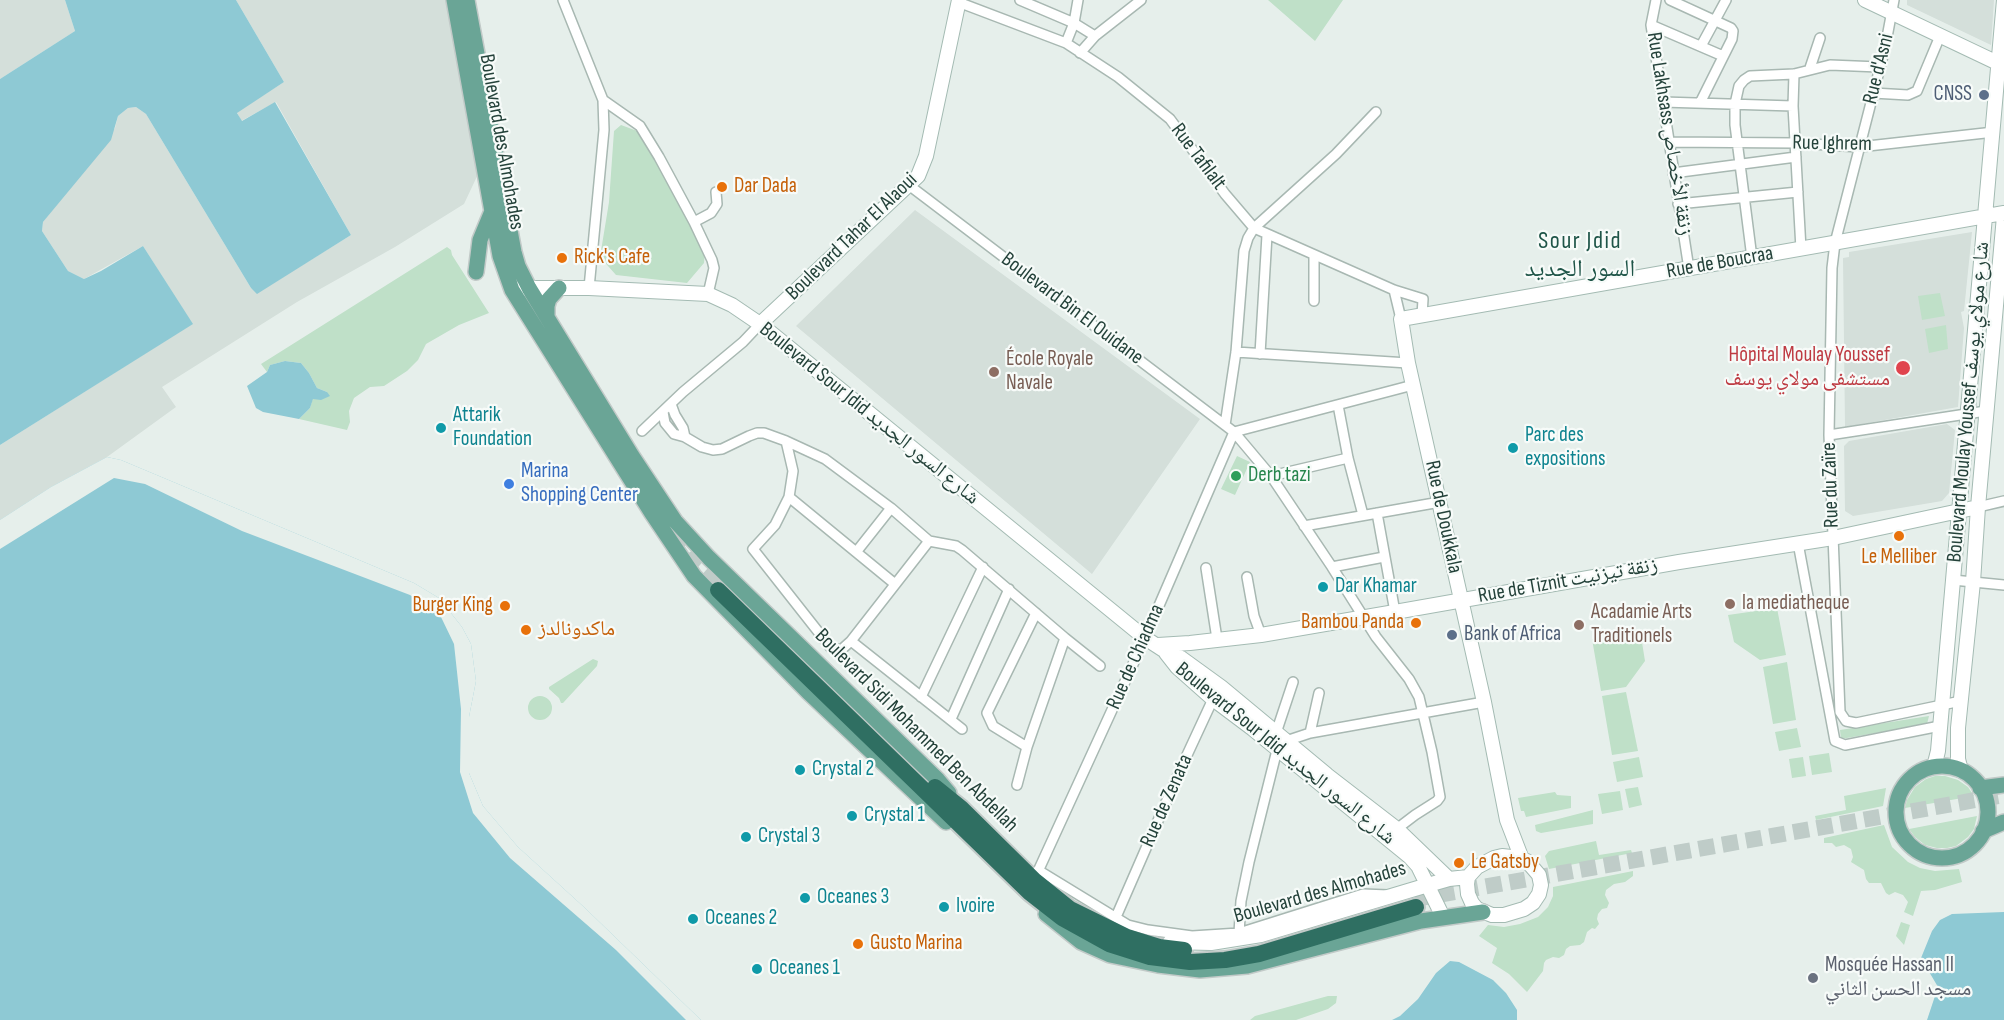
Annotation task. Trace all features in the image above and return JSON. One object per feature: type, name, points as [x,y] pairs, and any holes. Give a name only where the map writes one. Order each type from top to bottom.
[{"type":"highway","points":[[722,587],[956,812]]},
{"type":"highway","name":"Boulevard Sidi Mohammed Ben Abdellah","points":[[956,812],[1036,875],[1070,909],[1114,924],[1143,943],[1159,947],[1192,951],[1226,950],[1416,903],[1250,956],[1208,962],[1165,963],[1108,944],[1062,918],[1030,893],[956,812]]},
{"type":"main road","name":"Boulevard des Almohades","points":[[461,7],[500,256],[512,290]]},
{"type":"main road","name":"Boulevard des Almohades","points":[[461,7],[514,252],[529,288]]},
{"type":"main road","points":[[476,272],[480,240],[492,211]]},
{"type":"main road","name":"Boulevard Sidi Mohammed Ben Abdellah","points":[[529,288],[675,521],[712,561],[931,773],[956,812]]},
{"type":"main road","points":[[547,317],[549,299],[559,288]]},
{"type":"main road","name":"Boulevard Sidi Mohammed Ben Abdellah","points":[[512,290],[651,512],[696,579],[897,777],[1057,924],[1095,950],[1125,959],[1165,963]]},
{"type":"main road","points":[[696,579],[709,581],[712,578],[715,574],[712,561]]},
{"type":"main road","points":[[1934,767],[1948,767],[1961,771],[1972,778],[1980,788],[1987,809],[1983,831],[1967,850],[1946,857],[1924,854],[1906,840],[1896,820],[1898,798],[1913,776],[1934,767]]},
{"type":"main road","points":[[1980,788],[2004,785]]},
{"type":"main road","points":[[1983,831],[2004,822]]},
{"type":"main road","points":[[1165,963],[1200,970],[1247,966],[1421,921],[1483,912]]},
{"type":"street","points":[[563,0],[603,100],[604,130],[589,288]]},
{"type":"street","points":[[1020,0],[1074,22],[1095,36]]},
{"type":"street","points":[[1066,43],[1074,22],[1078,0]]},
{"type":"street","points":[[1080,53],[1095,36],[1141,0]]},
{"type":"street","name":"Rue Lakhsass زنقة الأخصاص","points":[[1656,0],[1651,24],[1689,269]]},
{"type":"street","points":[[1670,0],[1733,31],[1732,39],[1700,103]]},
{"type":"street","points":[[1701,46],[1726,0]]},
{"type":"street","points":[[1865,0],[1893,7],[1940,36],[2001,65]]},
{"type":"street","name":"Boulevard Moulay Youssef شارع مولاي يوسف","points":[[1934,767],[1938,751],[1958,512],[2001,65],[2004,0]]},
{"type":"street","name":"Rue Tafilalt","points":[[958,1],[1066,43],[1118,77],[1170,119],[1225,194],[1254,228],[1394,290],[1423,299],[1422,316]]},
{"type":"street","name":"Boulevard Tahar El Alaoui","points":[[760,324],[910,186],[918,176],[926,156],[958,1]]},
{"type":"street","name":"Rue d'Asni","points":[[1836,243],[1893,7]]},
{"type":"street","points":[[1651,24],[1723,56]]},
{"type":"street","points":[[1874,93],[1908,95],[1914,93],[1924,78],[1940,36]]},
{"type":"street","points":[[1810,68],[1820,38]]},
{"type":"street","points":[[1752,258],[1736,143],[1735,104],[1739,86],[1750,76],[1794,74],[1810,68],[1838,64],[1879,67]]},
{"type":"street","points":[[1794,74],[1792,106],[1801,249]]},
{"type":"street","points":[[603,100],[640,126],[659,157],[694,222],[714,268],[708,294]]},
{"type":"street","points":[[1663,102],[1792,106]]},
{"type":"street","points":[[1225,425],[1236,352],[1244,251],[1248,238],[1254,228],[1336,154],[1376,112]]},
{"type":"street","name":"Rue Ighrem","points":[[1669,142],[1795,142],[1859,147],[1994,132]]},
{"type":"street","points":[[1673,173],[1796,157]]},
{"type":"street","name":"Boulevard Bin El Ouidane","points":[[910,186],[1234,432],[1271,476],[1376,637],[1409,679],[1419,697],[1440,797],[1392,834]]},
{"type":"street","points":[[694,222],[711,213],[717,204],[716,192]]},
{"type":"street","points":[[1678,204],[1798,192]]},
{"type":"street","name":"Boulevard Moulay Youssef شارع مولاي يوسف","points":[[1961,771],[1957,752],[2004,215]]},
{"type":"street","name":"Rue de Boucraa","points":[[1401,319],[1986,216],[2004,215]]},
{"type":"street","points":[[1260,354],[1268,234]]},
{"type":"street","name":"Rue du Zaïre","points":[[1836,243],[1830,323],[1829,435],[1840,712],[1843,719],[1856,723],[1942,705]]},
{"type":"street","points":[[1314,255],[1314,301]]},
{"type":"street","name":"Boulevard Sour Jdid شارع السور الجديد","points":[[512,290],[589,288],[708,294],[732,305],[760,324],[1016,535],[1155,645],[1181,658],[1217,693],[1280,741],[1449,879]]},
{"type":"street","points":[[1394,290],[1401,319]]},
{"type":"street","name":"Rue de Doukkala","points":[[1401,319],[1408,363],[1508,820],[1522,859]]},
{"type":"street","points":[[642,431],[683,392],[743,342],[760,324]]},
{"type":"street","points":[[1976,327],[1994,329]]},
{"type":"street","points":[[1236,352],[1408,363]]},
{"type":"street","points":[[1234,432],[1413,386]]},
{"type":"street","points":[[671,404],[685,437]]},
{"type":"street","points":[[1338,405],[1348,458],[1363,515]]},
{"type":"street","points":[[1829,435],[1986,411]]},
{"type":"street","points":[[663,412],[668,429],[674,435],[685,437],[702,447],[713,450],[722,448],[757,433],[786,441],[825,459],[891,508],[929,541],[956,546],[1100,666]]},
{"type":"street","name":"Rue de Chiadma","points":[[1036,875],[1155,645],[1234,432]]},
{"type":"street","points":[[786,441],[793,471],[789,497],[776,525],[754,548],[754,551],[831,648],[841,650],[851,641],[929,541]]},
{"type":"street","points":[[1271,476],[1348,458]]},
{"type":"street","points":[[789,497],[895,584]]},
{"type":"street","points":[[1978,507],[2004,501]]},
{"type":"street","points":[[1304,526],[1440,502]]},
{"type":"street","name":"Rue de Tiznit زنقة تيزنيت","points":[[1155,645],[1261,634],[1395,612],[1833,538],[1978,507]]},
{"type":"street","points":[[857,551],[891,508]]},
{"type":"street","points":[[1377,513],[1395,612]]},
{"type":"street","points":[[1798,543],[1835,741],[1845,745],[1940,726]]},
{"type":"street","points":[[1332,567],[1384,557]]},
{"type":"street","points":[[921,697],[983,567]]},
{"type":"street","points":[[1206,568],[1216,639]]},
{"type":"street","points":[[1247,577],[1254,616],[1261,634]]},
{"type":"street","points":[[1953,580],[2004,585]]},
{"type":"street","points":[[951,719],[1009,589]]},
{"type":"street","points":[[1027,747],[993,726],[987,713],[1036,613]]},
{"type":"street","points":[[1017,785],[1027,747],[1065,638]]},
{"type":"street","points":[[851,641],[962,729]]},
{"type":"street","points":[[1239,933],[1243,886],[1293,682]]},
{"type":"street","name":"Rue de Zenata","points":[[1114,924],[1217,693]]},
{"type":"street","points":[[1310,733],[1319,693]]},
{"type":"street","points":[[1942,705],[1961,701]]},
{"type":"street","points":[[1280,741],[1310,733],[1484,702]]},
{"type":"street","name":"Rue de Doukkala","points":[[1494,858],[1503,843],[1508,820]]},
{"type":"street","name":"Boulevard Sour Jdid شارع السور الجديد","points":[[1392,834],[1414,862],[1443,917]]},
{"type":"street","points":[[1494,858],[1522,859],[1533,866],[1539,875],[1541,885],[1539,894],[1533,903],[1524,909],[1504,915],[1477,909],[1468,894],[1468,878],[1477,867],[1494,858]]},
{"type":"street","name":"Boulevard des Almohades","points":[[1114,924],[1161,941],[1236,940],[1261,935],[1449,879],[1468,878]]},
{"type":"street","points":[[1114,924],[1120,921],[1128,925],[1192,936],[1239,933],[1363,894],[1390,896]]},
{"type":"shaded area","points":[[0,0],[65,0],[75,31],[0,79]]},
{"type":"shaded area","points":[[236,0],[447,0],[480,170],[464,204],[395,247],[297,302],[162,387],[176,407],[107,457],[51,487],[0,520],[0,445],[192,324],[143,246],[84,279],[68,271],[42,231],[43,222],[115,128],[118,116],[128,108],[136,107],[146,114],[251,288],[257,293],[351,235],[276,102],[241,121],[237,112],[284,82]]},
{"type":"shaded area","points":[[1907,0],[1994,0],[1991,45],[1907,5]]},
{"type":"shaded area","name":"École Royale Navale","points":[[915,210],[1200,419],[1092,574],[796,326]]},
{"type":"shaded area","name":"Hôpital Moulay Youssef مستشفى مولاي يوسف","points":[[1972,232],[1964,311],[1961,312],[1964,328],[1958,407],[1845,427],[1843,258],[1849,257],[1849,252]]},
{"type":"shaded area","points":[[1947,424],[1955,430],[1949,493],[1942,501],[1853,516],[1845,511],[1844,446],[1849,441]]},
{"type":"green space","points":[[1268,0],[1343,0],[1315,41]]},
{"type":"green space","points":[[621,125],[640,132],[705,252],[704,263],[687,283],[616,275],[600,257],[609,202],[614,131]]},
{"type":"green space","points":[[447,247],[489,313],[459,325],[426,344],[418,360],[407,371],[384,386],[370,387],[354,398],[349,411],[350,422],[347,430],[299,419],[310,408],[313,398],[327,392],[317,388],[301,363],[285,361],[270,365],[267,372],[261,364]]},
{"type":"green space","points":[[1940,293],[1945,316],[1922,320],[1918,296]]},
{"type":"green space","points":[[1946,325],[1948,349],[1929,353],[1925,329]]},
{"type":"green space","name":"Derb tazi","points":[[1237,456],[1250,462],[1235,495],[1221,489]]},
{"type":"green space","points":[[1777,608],[1786,655],[1760,660],[1734,642],[1728,615]]},
{"type":"green space","points":[[1640,630],[1645,661],[1626,687],[1601,691],[1592,639]]},
{"type":"green space","points":[[593,659],[598,661],[597,666],[561,703],[549,687]]},
{"type":"green space","points":[[1787,662],[1796,720],[1773,724],[1763,667]]},
{"type":"green space","points":[[1626,692],[1638,751],[1612,755],[1602,696]]},
{"type":"green space","points":[[540,696],[549,699],[552,708],[549,717],[540,720],[531,717],[528,708],[531,699]]},
{"type":"green space","points":[[1929,716],[1927,724],[1841,739],[1840,730]]},
{"type":"green space","points":[[1797,728],[1801,747],[1779,751],[1775,732]]},
{"type":"green space","points":[[1829,753],[1832,772],[1812,775],[1809,756]]},
{"type":"green space","points":[[1639,757],[1643,777],[1617,782],[1613,762]]},
{"type":"green space","points":[[1803,757],[1806,776],[1792,778],[1789,759]]},
{"type":"green space","points":[[1935,776],[1958,780],[1968,787],[1974,796],[1905,808],[1915,787]]},
{"type":"green space","points":[[1638,787],[1642,805],[1629,808],[1625,789]]},
{"type":"green space","points":[[1886,788],[1883,806],[1816,820],[1815,816],[1846,810],[1844,796]]},
{"type":"green space","points":[[1620,791],[1623,810],[1602,814],[1598,794]]},
{"type":"green space","points":[[1555,792],[1557,795],[1571,796],[1571,808],[1526,817],[1524,811],[1521,811],[1518,798]]},
{"type":"green space","points":[[1593,810],[1593,824],[1541,833],[1536,831],[1535,825]]},
{"type":"green space","points":[[1977,816],[1974,829],[1968,837],[1956,846],[1947,848],[1925,845],[1909,829]]},
{"type":"green space","points":[[1884,825],[1892,847],[1908,862],[1920,868],[1935,871],[1959,869],[1962,882],[1935,890],[1921,891],[1913,916],[1904,912],[1908,902],[1903,895],[1895,892],[1889,895],[1881,883],[1869,883],[1864,870],[1851,862],[1853,857],[1851,849],[1844,845],[1836,847],[1832,843],[1824,843],[1824,838]]},
{"type":"green space","points":[[1596,841],[1599,855],[1631,850],[1632,853],[1549,869],[1545,856],[1549,851]]},
{"type":"green space","points":[[1633,871],[1633,876],[1625,882],[1614,884],[1606,890],[1605,895],[1609,903],[1607,908],[1602,909],[1598,914],[1599,924],[1595,929],[1592,928],[1587,932],[1584,942],[1570,946],[1559,958],[1553,957],[1546,960],[1543,971],[1527,992],[1509,974],[1492,963],[1497,948],[1479,936],[1488,925],[1504,927],[1538,917],[1548,907],[1553,896],[1553,887]]},
{"type":"green space","points":[[1901,922],[1910,925],[1904,945],[1896,936]]},
{"type":"green space","points":[[1328,996],[1337,996],[1336,1003],[1328,1009],[1296,1020],[1250,1020],[1255,1016]]},
{"type":"water","points":[[65,0],[236,0],[284,82],[237,113],[242,121],[275,102],[351,235],[257,294],[251,288],[146,114],[136,107],[128,108],[118,116],[111,140],[43,222],[42,231],[68,271],[84,279],[143,246],[193,324],[0,445],[0,79],[75,31]]},
{"type":"water","points":[[285,361],[301,363],[317,388],[327,392],[330,396],[321,400],[313,399],[310,408],[299,419],[263,412],[256,408],[247,386],[267,372],[270,365]]},
{"type":"water","points":[[107,457],[121,460],[414,583],[439,598],[462,627],[471,644],[476,681],[469,717],[469,773],[483,806],[518,847],[701,1020],[0,1020],[0,520],[51,487]]},
{"type":"water","points":[[2004,912],[2004,1020],[1927,1020],[1938,987],[1921,958],[1932,931],[1940,920],[1952,914]]},
{"type":"water","points":[[1450,961],[1459,962],[1493,980],[1506,993],[1517,1010],[1517,1020],[1392,1020],[1400,1016],[1418,999],[1436,973]]},
{"type":"pier","points":[[107,457],[121,460],[414,583],[439,598],[462,627],[471,644],[476,681],[469,717],[469,773],[483,806],[518,847],[701,1020],[686,1020],[616,950],[510,858],[473,813],[460,772],[461,709],[454,644],[441,617],[410,595],[242,531],[145,484],[114,478],[0,549],[0,520],[51,487]]},
{"type":"tunnel","points":[[662,513],[692,554],[725,583]]},
{"type":"tunnel","points":[[1415,899],[2004,795]]},
{"type":"place","name":"CNSS","points":[[1984,95]]},
{"type":"place","name":"Dar Dada","points":[[722,187]]},
{"type":"place","name":"Rick's Cafe","points":[[562,258]]},
{"type":"place","name":"Hôpital Moulay Youssef مستشفى مولاي يوسف","points":[[1903,368]]},
{"type":"place","name":"École Royale Navale","points":[[994,372]]},
{"type":"place","name":"Attarik Foundation","points":[[441,428]]},
{"type":"place","name":"Parc des expositions","points":[[1513,448]]},
{"type":"place","name":"Derb tazi","points":[[1236,476]]},
{"type":"place","name":"Marina Shopping Center","points":[[509,484]]},
{"type":"place","name":"Le Melliber","points":[[1899,536]]},
{"type":"place","name":"Dar Khamar","points":[[1323,587]]},
{"type":"place","name":"la mediatheque","points":[[1730,604]]},
{"type":"place","name":"Burger King","points":[[505,606]]},
{"type":"place","name":"Bambou Panda","points":[[1416,623]]},
{"type":"place","name":"Acadamie Arts Traditionels","points":[[1579,625]]},
{"type":"place","name":"ماكدونالدز","points":[[526,630]]},
{"type":"place","name":"Bank of Africa","points":[[1452,635]]},
{"type":"place","name":"Crystal 2","points":[[800,770]]},
{"type":"place","name":"Crystal 1","points":[[852,816]]},
{"type":"place","name":"Crystal 3","points":[[746,837]]},
{"type":"place","name":"Le Gatsby","points":[[1459,863]]},
{"type":"place","name":"Oceanes 3","points":[[805,898]]},
{"type":"place","name":"Ivoire","points":[[944,907]]},
{"type":"place","name":"Oceanes 2","points":[[693,919]]},
{"type":"place","name":"Gusto Marina","points":[[858,944]]},
{"type":"place","name":"Oceanes 1","points":[[757,969]]},
{"type":"place","name":"Mosquée Hassan II مسجد الحسن الثاني","points":[[1813,978]]},
{"type":"district","name":"Sour Jdid السور الجديد","points":[[1580,256]]}]
